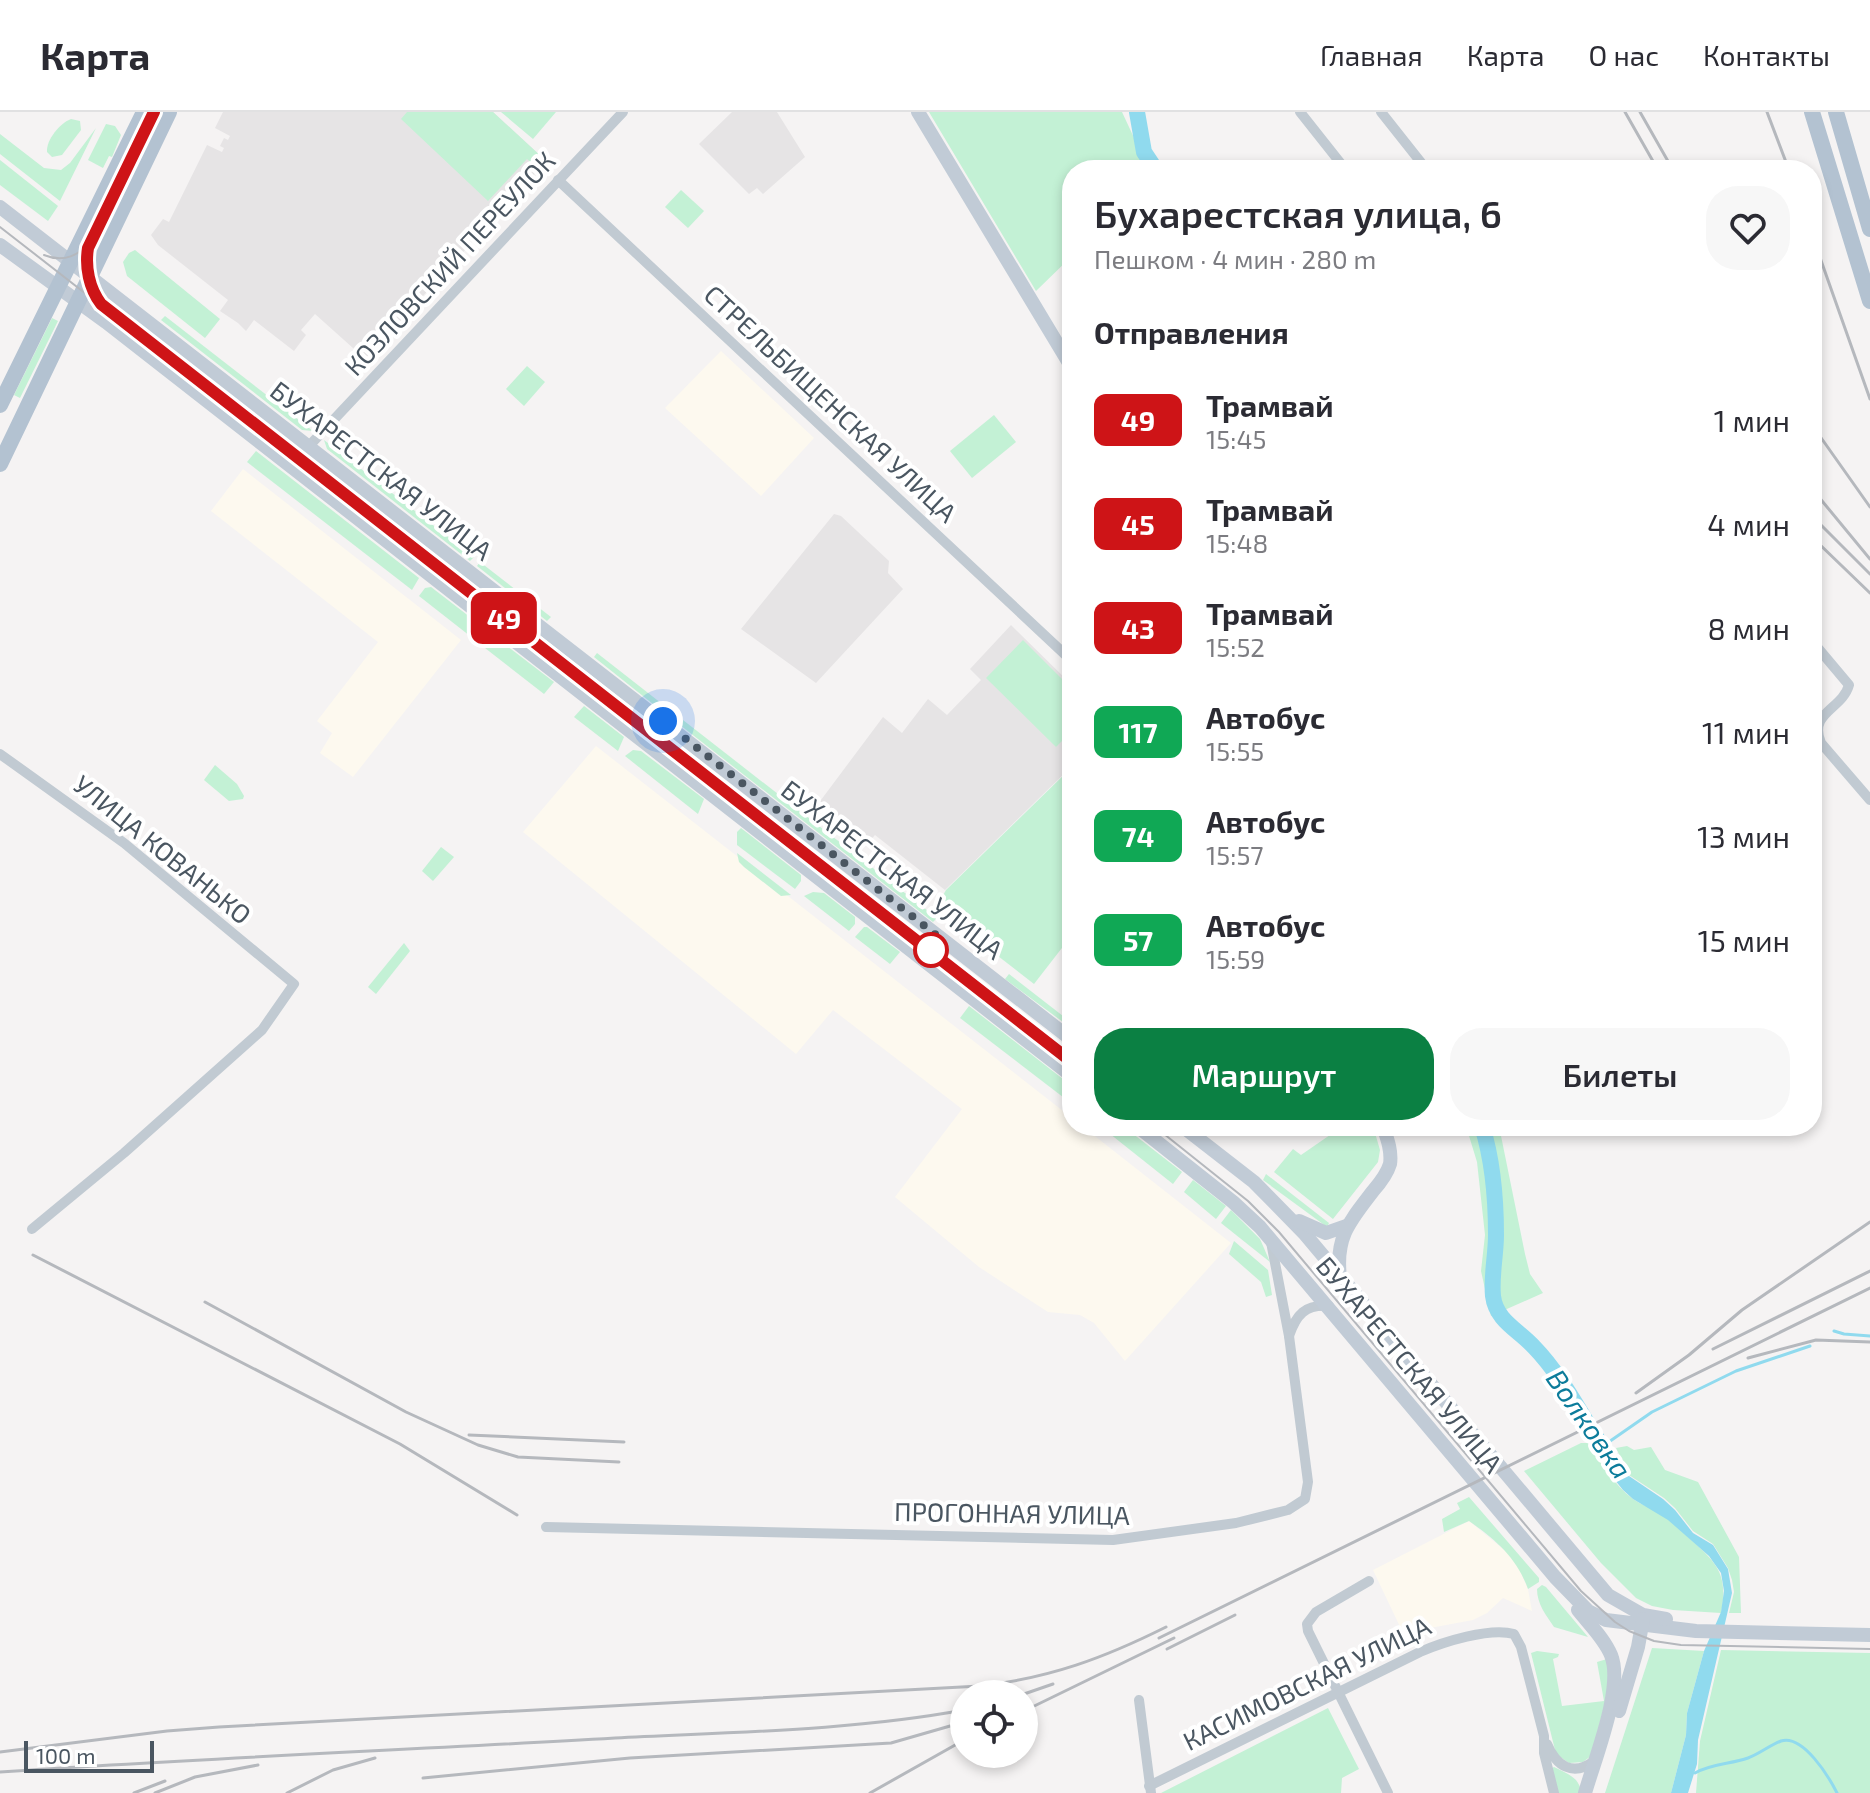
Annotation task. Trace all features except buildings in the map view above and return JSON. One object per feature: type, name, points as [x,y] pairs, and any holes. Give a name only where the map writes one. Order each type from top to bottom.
[{"type":"main road","points":[[1,404],[144,112]]},
{"type":"main road","points":[[0,464],[169,112]]},
{"type":"main road","points":[[918,112],[1062,351]]},
{"type":"main road","points":[[1812,112],[1870,301]]},
{"type":"main road","points":[[1836,112],[1870,229]]},
{"type":"main road","name":"БУХАРЕСТСКАЯ УЛИЦА","points":[[0,207],[1062,1032]]},
{"type":"main road","name":"БУХАРЕСТСКАЯ УЛИЦА","points":[[0,245],[357,518],[1062,1068]]},
{"type":"main road","points":[[58,288],[91,277]]},
{"type":"main road","points":[[1,404],[9,401],[17,406],[23,416]]},
{"type":"main road","points":[[357,518],[374,496]]},
{"type":"main road","name":"БУХАРЕСТСКАЯ УЛИЦА","points":[[1150,1136],[1233,1202],[1271,1239],[1555,1577],[1588,1611],[1602,1619]]},
{"type":"main road","name":"БУХАРЕСТСКАЯ УЛИЦА","points":[[1195,1136],[1254,1182],[1289,1216],[1581,1564],[1613,1598],[1643,1620]]},
{"type":"main road","points":[[1340,1277],[1338,1255],[1346,1226],[1389,1166],[1390,1152],[1386,1136]]},
{"type":"main road","points":[[1289,1216],[1326,1233],[1346,1226]]},
{"type":"main road","points":[[1555,1577],[1567,1597],[1607,1646],[1614,1664],[1614,1693],[1585,1793]]},
{"type":"main road","points":[[1602,1619],[1611,1612],[1613,1598]]},
{"type":"main road","points":[[1602,1619],[1870,1635]]},
{"type":"main road","points":[[1595,1793],[1643,1620]]},
{"type":"main road","points":[[1724,1627],[1870,1625]]},
{"type":"street","name":"КОЗЛОВСКИЙ ПЕРЕУЛОК","points":[[309,446],[623,112]]},
{"type":"street","points":[[1300,112],[1338,160]]},
{"type":"street","points":[[1381,112],[1419,160]]},
{"type":"street","name":"СТРЕЛЬБИЩЕНСКАЯ УЛИЦА","points":[[558,180],[1062,652]]},
{"type":"street","points":[[1822,653],[1849,685],[1841,700],[1822,717]]},
{"type":"street","points":[[1822,744],[1870,800]]},
{"type":"street","name":"УЛИЦА КОВАНЬКО","points":[[0,754],[124,843],[294,984],[262,1030],[124,1153],[32,1229]]},
{"type":"street","name":"ПРОГОННАЯ УЛИЦА","points":[[546,1527],[1113,1540],[1236,1523],[1294,1507],[1303,1501],[1307,1493],[1308,1475],[1289,1336],[1271,1239]]},
{"type":"street","points":[[1289,1336],[1301,1312],[1310,1306],[1329,1306]]},
{"type":"street","points":[[1369,1581],[1316,1612],[1307,1624],[1388,1793]]},
{"type":"street","name":"КАСИМОВСКАЯ УЛИЦА","points":[[1150,1790],[1432,1647],[1495,1632],[1511,1632],[1520,1642],[1544,1736],[1544,1753],[1554,1793]]},
{"type":"street","points":[[1139,1700],[1150,1790]]},
{"type":"street","points":[[1544,1736],[1552,1757],[1565,1768],[1580,1769],[1594,1761]]},
{"type":"shaded area","points":[[223,112],[493,112],[544,159],[544,164],[368,356],[363,357],[315,314],[301,330],[306,335],[294,351],[254,320],[246,331],[220,311],[228,300],[158,245],[151,235],[163,219],[169,222],[207,145],[222,152],[224,148],[220,146],[224,138],[228,140],[230,136],[215,128]]},
{"type":"shaded area","points":[[732,112],[777,112],[805,157],[763,194],[757,188],[749,194],[699,144]]},
{"type":"shaded area","points":[[721,351],[814,438],[761,496],[665,408]]},
{"type":"shaded area","points":[[243,469],[461,640],[353,777],[320,753],[332,733],[317,721],[378,642],[211,511]]},
{"type":"shaded area","points":[[834,514],[841,516],[889,561],[888,573],[903,589],[816,683],[741,629]]},
{"type":"shaded area","points":[[1011,625],[1062,675],[1062,776],[945,890],[875,835],[868,843],[818,804],[883,717],[902,733],[928,699],[947,715],[981,680],[970,669]]},
{"type":"shaded area","points":[[596,746],[1062,1110],[1062,1136],[1095,1136],[1231,1243],[1125,1361],[1094,1323],[1080,1315],[1048,1312],[979,1267],[895,1197],[962,1109],[833,1010],[796,1054],[523,832]]},
{"type":"shaded area","points":[[1469,1521],[1515,1559],[1528,1589],[1532,1611],[1503,1598],[1487,1613],[1473,1620],[1403,1633],[1373,1570]]},
{"type":"green space","points":[[407,112],[493,112],[544,159],[544,164],[539,169],[527,159],[488,201],[401,119]]},
{"type":"green space","points":[[501,112],[556,112],[533,139]]},
{"type":"green space","points":[[929,112],[1122,112],[1144,160],[1062,160],[1062,266],[1036,291]]},
{"type":"green space","points":[[71,119],[80,121],[81,130],[62,155],[52,157],[47,152],[51,137]]},
{"type":"green space","points":[[106,124],[115,126],[121,135],[112,157],[109,156],[103,168],[88,160]]},
{"type":"green space","points":[[96,128],[60,201],[0,154],[0,134],[44,168],[61,170],[70,163]]},
{"type":"green space","points":[[0,160],[58,206],[48,221],[0,185]]},
{"type":"green space","points":[[681,190],[704,211],[688,228],[665,207]]},
{"type":"green space","points":[[135,250],[220,319],[205,338],[127,276],[123,262]]},
{"type":"green space","points":[[165,316],[313,431],[302,430],[161,320]]},
{"type":"green space","points":[[52,318],[58,321],[20,398],[14,395]]},
{"type":"green space","points":[[527,366],[545,382],[524,406],[506,389]]},
{"type":"green space","points":[[994,415],[1016,442],[972,478],[950,451]]},
{"type":"green space","points":[[324,440],[474,557],[470,561],[327,449]]},
{"type":"green space","points":[[256,451],[419,578],[412,590],[247,462]]},
{"type":"green space","points":[[480,562],[551,617],[547,621],[477,566]]},
{"type":"green space","points":[[431,587],[479,624],[470,636],[419,596],[425,588]]},
{"type":"green space","points":[[486,630],[554,682],[544,694],[476,641]]},
{"type":"green space","points":[[1023,640],[1062,679],[1062,741],[1056,747],[986,678]]},
{"type":"green space","points":[[597,653],[666,707],[663,712],[594,657]]},
{"type":"green space","points":[[584,706],[624,737],[618,751],[574,717]]},
{"type":"green space","points":[[674,713],[937,918],[933,922],[671,718]]},
{"type":"green space","points":[[633,750],[641,751],[704,799],[698,814],[625,756]]},
{"type":"green space","points":[[215,765],[237,784],[243,799],[229,801],[204,780]]},
{"type":"green space","points":[[1062,777],[1062,948],[1034,984],[936,908],[946,890]]},
{"type":"green space","points":[[741,828],[801,875],[795,889],[737,845],[737,832]]},
{"type":"green space","points":[[441,847],[454,857],[433,881],[422,871]]},
{"type":"green space","points":[[737,853],[791,895],[781,896],[744,867]]},
{"type":"green space","points":[[813,892],[824,893],[855,917],[855,924],[849,931],[804,896]]},
{"type":"green space","points":[[864,927],[900,952],[890,964],[855,937]]},
{"type":"green space","points":[[404,943],[410,951],[376,994],[368,987]]},
{"type":"green space","points":[[1009,974],[1062,1015],[1062,1021],[1005,979]]},
{"type":"green space","points":[[969,1006],[1062,1078],[1062,1096],[960,1018]]},
{"type":"green space","points":[[1113,1136],[1136,1136],[1182,1172],[1173,1184]]},
{"type":"green space","points":[[1329,1136],[1376,1136],[1380,1150],[1378,1162],[1333,1219],[1274,1172],[1293,1149],[1301,1155]]},
{"type":"green space","points":[[1469,1136],[1501,1136],[1530,1274],[1543,1293],[1491,1316],[1481,1271],[1485,1235],[1477,1162]]},
{"type":"green space","points":[[1266,1174],[1329,1223],[1327,1227],[1263,1180]]},
{"type":"green space","points":[[1193,1180],[1226,1206],[1216,1219],[1184,1192]]},
{"type":"green space","points":[[1231,1210],[1260,1239],[1270,1262],[1221,1223]]},
{"type":"green space","points":[[1234,1241],[1268,1270],[1272,1295],[1266,1297],[1261,1282],[1229,1254]]},
{"type":"green space","points":[[1581,1443],[1594,1443],[1604,1466],[1626,1493],[1664,1516],[1713,1562],[1722,1578],[1721,1613],[1673,1610],[1652,1606],[1636,1598],[1601,1563],[1524,1471]]},
{"type":"green space","points":[[1627,1446],[1634,1450],[1651,1447],[1665,1470],[1698,1482],[1739,1557],[1741,1613],[1729,1613],[1734,1592],[1732,1580],[1713,1544],[1693,1531],[1664,1498],[1629,1475],[1616,1448]]},
{"type":"green space","points":[[1469,1497],[1539,1578],[1539,1582],[1528,1589],[1518,1568],[1504,1550],[1469,1521],[1444,1532],[1442,1519],[1460,1509],[1457,1503]]},
{"type":"green space","points":[[1542,1585],[1588,1637],[1554,1627],[1539,1600],[1537,1589]]},
{"type":"green space","points":[[1652,1648],[1704,1651],[1687,1713],[1686,1735],[1671,1793],[1605,1793]]},
{"type":"green space","points":[[1721,1650],[1870,1653],[1870,1793],[1696,1793],[1700,1741]]},
{"type":"green space","points":[[1531,1653],[1559,1654],[1553,1659],[1562,1706],[1604,1701],[1597,1662],[1607,1659],[1612,1677],[1591,1756],[1583,1762],[1569,1763],[1556,1754]]},
{"type":"green space","points":[[1328,1708],[1359,1769],[1342,1778],[1341,1793],[1161,1793]]},
{"type":"green space","points":[[1554,1767],[1575,1780],[1581,1793],[1558,1793]]},
{"type":"water","points":[[1601,1440],[1607,1447],[1614,1448],[1629,1476],[1663,1499],[1693,1533],[1713,1545],[1728,1569],[1732,1593],[1698,1740],[1697,1764],[1688,1793],[1671,1793],[1686,1735],[1687,1713],[1704,1651],[1721,1612],[1724,1591],[1721,1573],[1709,1556],[1668,1520],[1623,1490],[1606,1469],[1594,1443]]},
{"type":"waterway","name":"Волковка","points":[[1137,112],[1144,152],[1149,160]]},
{"type":"waterway","name":"Волковка","points":[[1485,1136],[1494,1193],[1495,1305],[1503,1319],[1545,1359],[1610,1458]]},
{"type":"waterway","points":[[1834,1331],[1870,1336]]},
{"type":"waterway","points":[[1603,1446],[1652,1412],[1736,1371],[1810,1346]]},
{"type":"waterway","points":[[1695,1773],[1748,1758],[1781,1741],[1789,1741],[1798,1744],[1814,1758],[1837,1793]]},
{"type":"tram line","points":[[99,301],[89,276],[88,248],[154,112]]},
{"type":"tram line","name":"49","points":[[154,112],[88,248],[87,267],[93,291],[101,304],[1062,1054]]},
{"type":"tram line","points":[[0,227],[1062,1053]]},
{"type":"tram line","points":[[44,255],[58,258],[71,256],[92,239]]},
{"type":"tram line","points":[[1167,1136],[1248,1201],[1279,1232],[1581,1591],[1615,1622],[1654,1641],[1681,1645],[1870,1649]]},
{"type":"railway","points":[[1625,112],[1652,160]]},
{"type":"railway","points":[[1640,112],[1667,160]]},
{"type":"railway","points":[[1767,112],[1785,160]]},
{"type":"railway","points":[[1822,263],[1870,399]]},
{"type":"railway","points":[[1822,439],[1870,507]]},
{"type":"railway","points":[[1822,501],[1870,559]]},
{"type":"railway","points":[[1822,526],[1870,574]]},
{"type":"railway","points":[[1822,547],[1870,593]]},
{"type":"railway","points":[[1636,1393],[1689,1355],[1742,1310],[1870,1222]]},
{"type":"railway","points":[[33,1255],[400,1444],[517,1515]]},
{"type":"railway","points":[[1713,1349],[1870,1271]]},
{"type":"railway","points":[[1159,1638],[1870,1288]]},
{"type":"railway","points":[[205,1302],[406,1412],[478,1445],[518,1457],[619,1462]]},
{"type":"railway","points":[[1748,1358],[1816,1340],[1870,1342]]},
{"type":"railway","points":[[469,1435],[624,1442]]},
{"type":"railway","points":[[1167,1649],[1235,1615]]},
{"type":"railway","points":[[0,1752],[219,1727],[980,1686],[1030,1678],[1076,1665],[1166,1627]]},
{"type":"railway","points":[[1038,1704],[1174,1638]]},
{"type":"railway","points":[[1038,1689],[1053,1684]]},
{"type":"railway","points":[[0,1772],[790,1730],[950,1712]]},
{"type":"railway","points":[[423,1778],[630,1758],[891,1743],[950,1726]]},
{"type":"railway","points":[[870,1793],[950,1748]]},
{"type":"railway","points":[[287,1793],[333,1770],[375,1758]]},
{"type":"railway","points":[[155,1793],[195,1777],[258,1765]]},
{"type":"railway","points":[[134,1793],[165,1781]]},
{"type":"route","points":[[663,721],[940,938],[931,950]]}]
